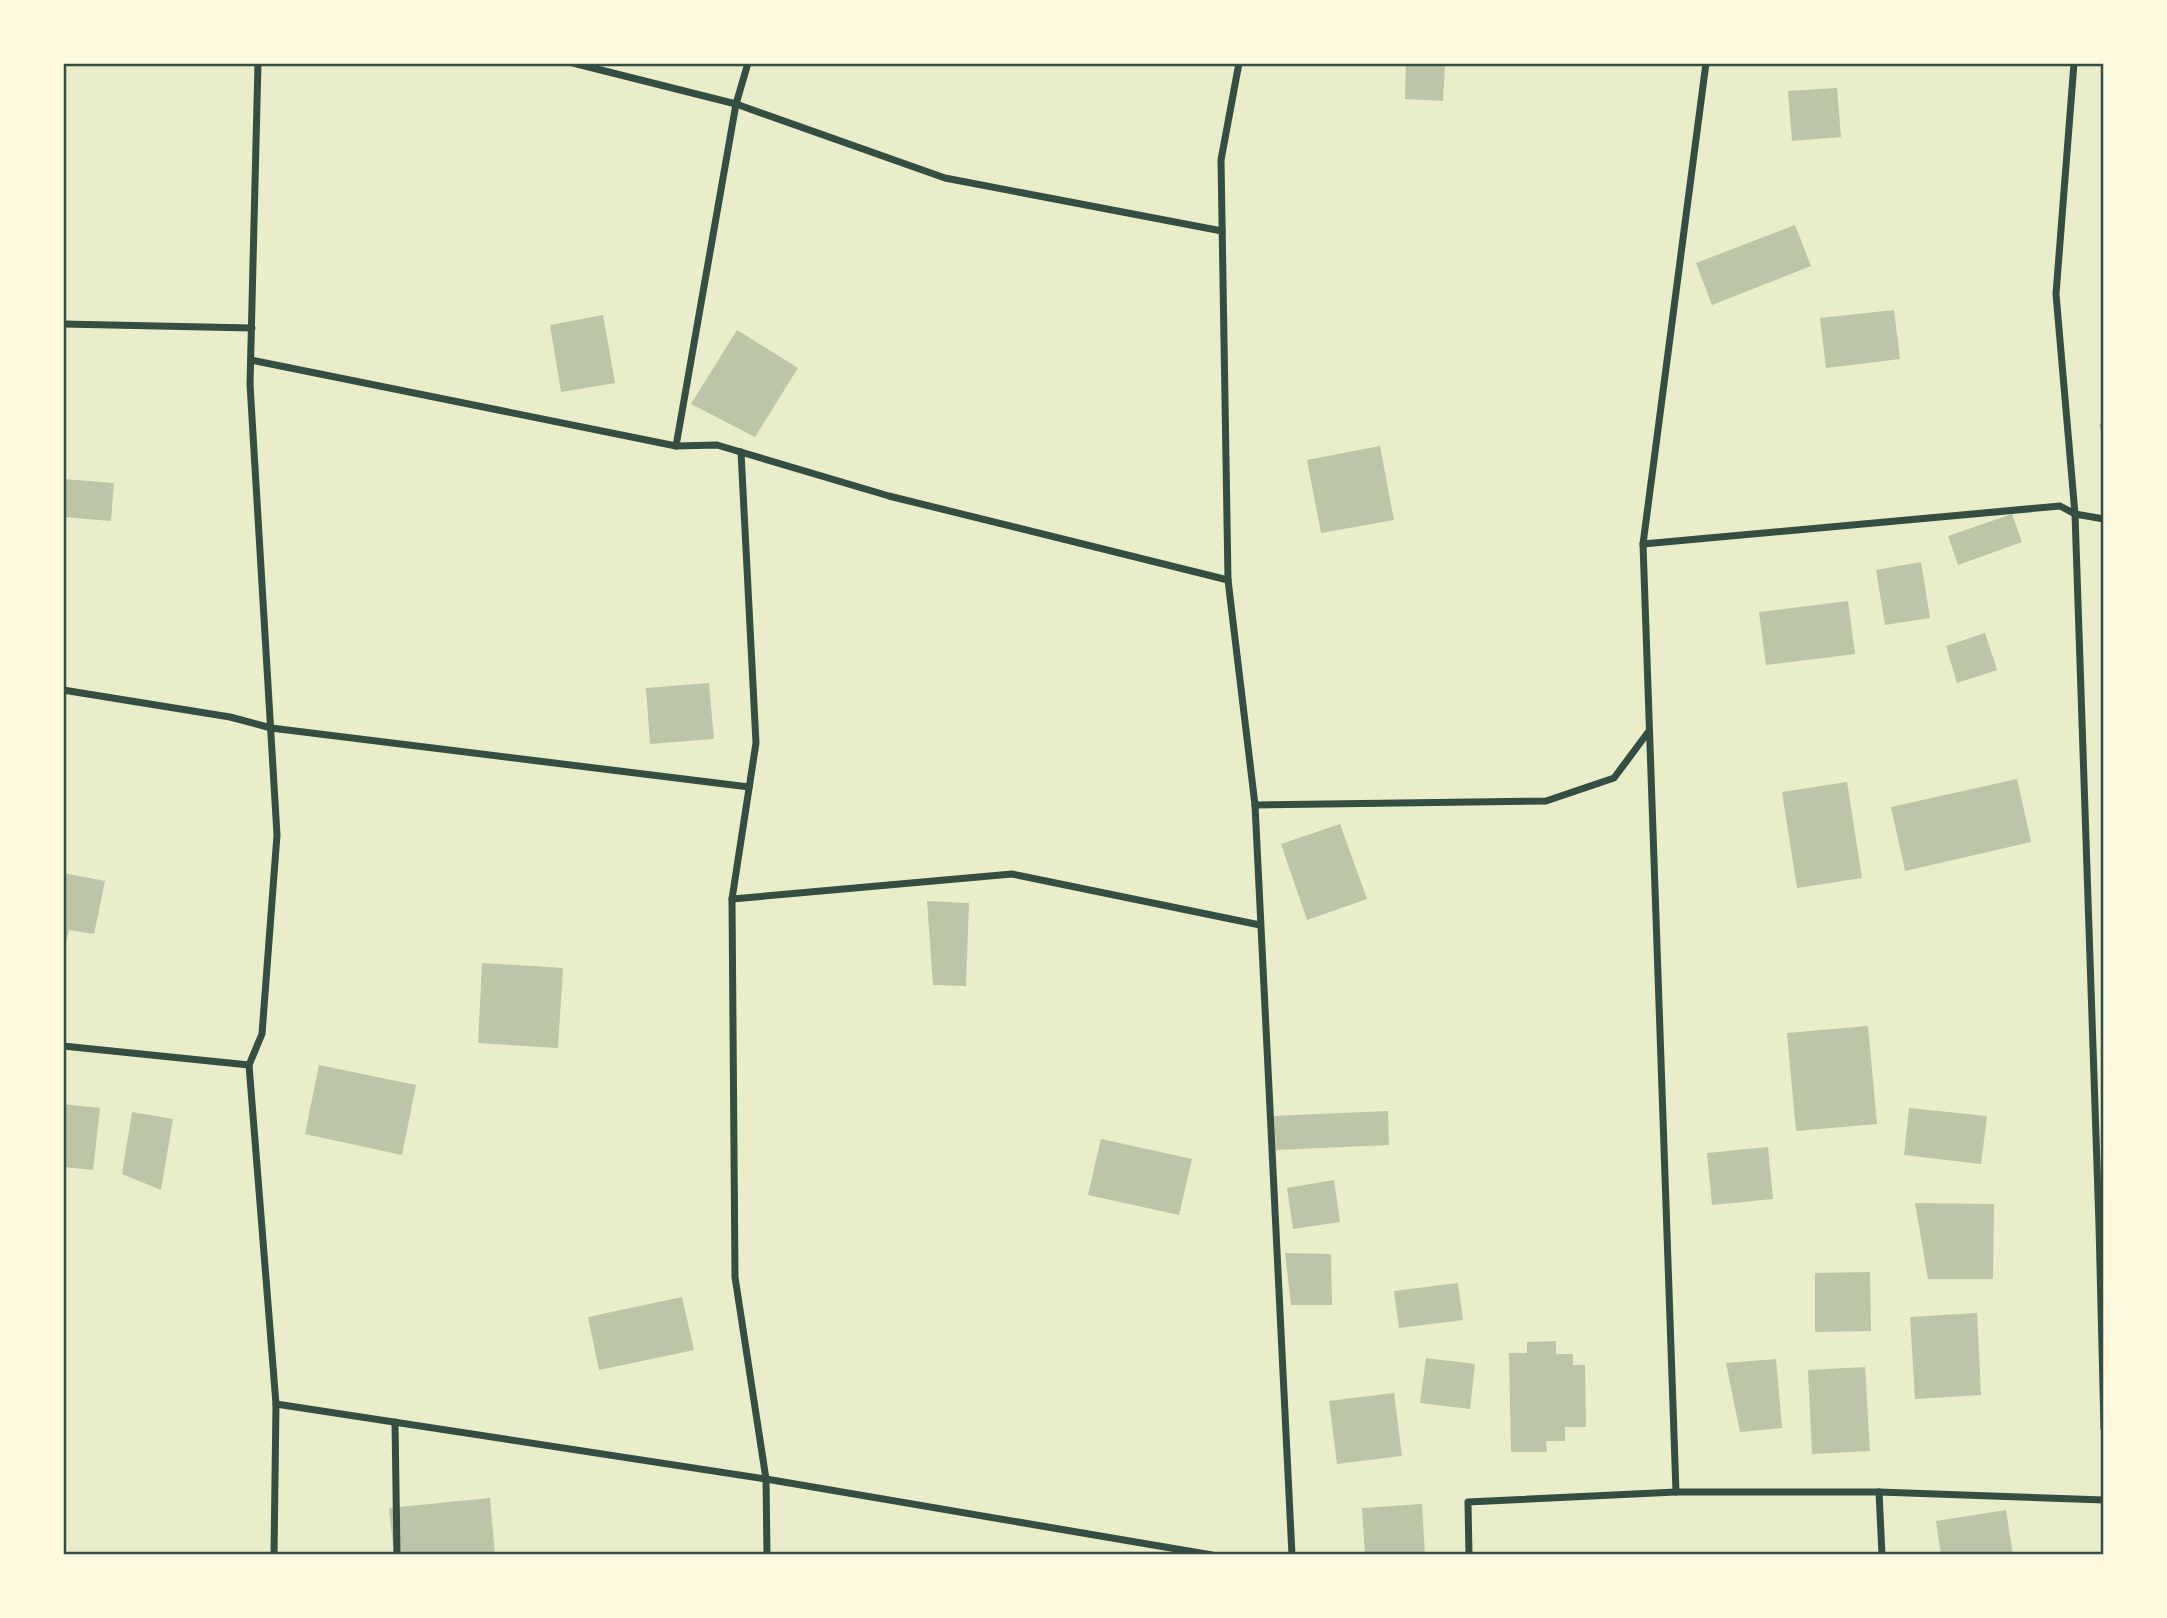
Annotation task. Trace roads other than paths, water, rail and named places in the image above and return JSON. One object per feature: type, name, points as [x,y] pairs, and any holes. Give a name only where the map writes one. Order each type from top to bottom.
[{"type":"street","points":[[258,63],[251,360],[277,835],[262,1034],[249,1065],[276,1404],[274,1555]]},
{"type":"street","points":[[573,63],[736,104],[945,178],[1222,231]]},
{"type":"street","points":[[676,446],[736,104],[748,63]]},
{"type":"street","points":[[1239,63],[1221,160],[1228,580],[1255,805],[1292,1555]]},
{"type":"street","points":[[1676,1492],[1643,544],[1706,63]]},
{"type":"street","points":[[2074,63],[2056,294],[2075,514],[2102,1225],[2104,1428]]},
{"type":"street","points":[[63,324],[251,328]]},
{"type":"street","points":[[251,360],[676,446],[717,446],[889,496],[1228,580]]},
{"type":"street","points":[[741,452],[756,743],[732,899],[735,1277],[766,1479],[767,1555]]},
{"type":"street","points":[[1643,544],[2060,506],[2075,514],[2104,519]]},
{"type":"street","points":[[63,690],[230,717],[271,728],[749,787]]},
{"type":"street","points":[[1255,805],[1546,801],[1614,778],[1650,730]]},
{"type":"street","points":[[732,899],[1012,874],[1260,925]]},
{"type":"street","points":[[63,1046],[249,1065]]},
{"type":"street","points":[[276,1404],[766,1479],[1212,1555]]},
{"type":"street","points":[[395,1422],[397,1555]]},
{"type":"street","points":[[1469,1555],[1468,1502],[1676,1492],[1879,1492],[2104,1500]]},
{"type":"street","points":[[1879,1492],[1882,1555]]}]
